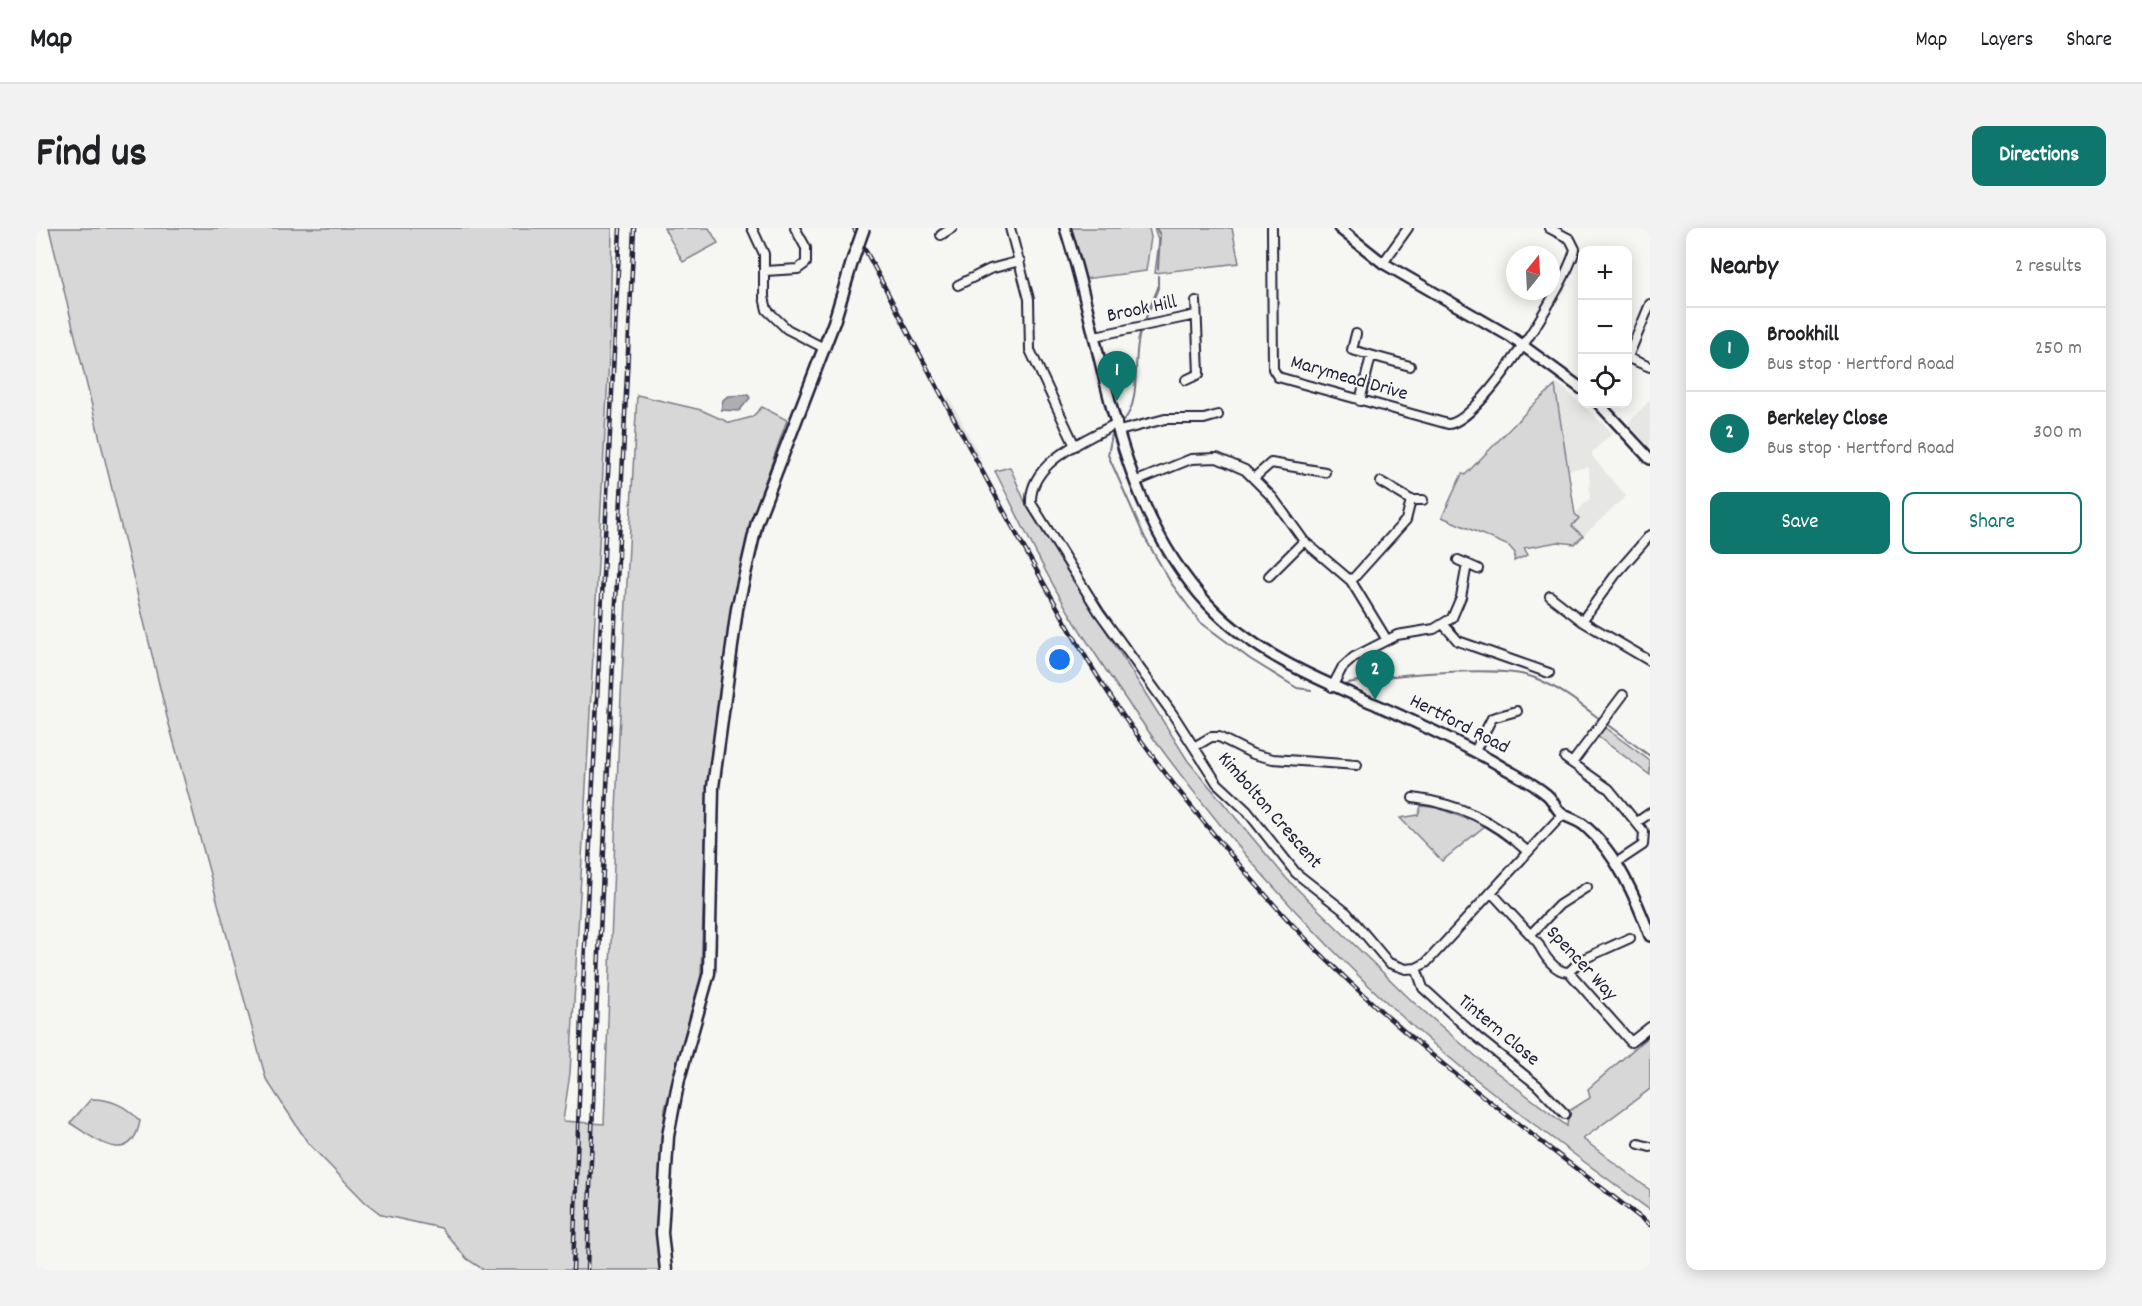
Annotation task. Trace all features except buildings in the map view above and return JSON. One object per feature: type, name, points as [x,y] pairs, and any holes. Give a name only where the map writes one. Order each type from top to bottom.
[{"type":"main road","points":[[666,1270],[662,1233],[668,1136],[679,1079],[709,973],[713,786],[737,609],[757,522],[824,348],[864,228]]},
{"type":"street","points":[[752,228],[762,247],[765,271],[764,297],[767,310],[787,328],[824,348]]},
{"type":"street","points":[[765,271],[798,269],[806,263],[806,248],[795,228]]},
{"type":"street","points":[[941,235],[952,228]]},
{"type":"street","points":[[1010,228],[1029,299],[1030,350],[1075,446]]},
{"type":"street","name":"Hertford Road","points":[[1065,228],[1118,427],[1137,482],[1159,537],[1209,605],[1265,651],[1332,687],[1475,752],[1546,794],[1562,815],[1575,818],[1586,827],[1616,863],[1640,909],[1650,936]]},
{"type":"street","name":"Marymead Drive","points":[[1272,228],[1275,374],[1286,381],[1453,424],[1491,386],[1525,346]]},
{"type":"street","points":[[1339,228],[1383,263],[1525,346],[1578,386]]},
{"type":"street","points":[[1383,263],[1408,228]]},
{"type":"street","points":[[1525,346],[1546,312],[1575,251],[1570,239],[1549,228]]},
{"type":"street","points":[[958,285],[990,269],[1020,261]]},
{"type":"street","name":"Brook Hill","points":[[1186,380],[1199,374],[1196,300]]},
{"type":"street","points":[[1630,354],[1650,304]]},
{"type":"street","name":"Brook Hill","points":[[1095,336],[1196,315]]},
{"type":"street","points":[[1356,334],[1352,350],[1410,366]]},
{"type":"street","points":[[1360,401],[1371,356]]},
{"type":"street","points":[[1632,360],[1650,367]]},
{"type":"street","points":[[1603,408],[1650,459]]},
{"type":"street","name":"Kimbolton Crescent","points":[[1218,415],[1204,419],[1166,419],[1118,427],[1075,446],[1040,474],[1033,483],[1031,503],[1099,612],[1217,783],[1247,811],[1296,873],[1347,913],[1389,963],[1403,969],[1416,968]]},
{"type":"street","points":[[1137,482],[1174,464],[1204,458],[1228,461],[1254,477],[1304,541],[1351,581],[1387,640]]},
{"type":"street","points":[[1254,477],[1272,463],[1315,474],[1325,472]]},
{"type":"street","points":[[1380,482],[1412,500],[1423,500]]},
{"type":"street","points":[[1351,581],[1406,520],[1412,500]]},
{"type":"street","points":[[1582,621],[1610,582],[1650,535]]},
{"type":"street","points":[[1269,576],[1278,572],[1304,541]]},
{"type":"street","points":[[1458,560],[1478,568]]},
{"type":"street","points":[[1332,687],[1347,662],[1387,640],[1443,624],[1458,609],[1467,564]]},
{"type":"street","points":[[1550,596],[1582,621],[1650,661]]},
{"type":"street","points":[[1443,624],[1458,641],[1545,670]]},
{"type":"street","points":[[1616,863],[1647,842],[1644,832],[1610,789],[1569,761],[1623,695]]},
{"type":"street","points":[[1475,752],[1490,721],[1517,711]]},
{"type":"street","name":"Kimbolton Crescent","points":[[1194,747],[1211,737],[1219,737],[1253,754],[1273,759],[1357,765]]},
{"type":"street","points":[[1413,798],[1446,803],[1472,812],[1504,831],[1527,850]]},
{"type":"street","points":[[1637,822],[1650,813]]},
{"type":"street","points":[[1416,968],[1430,959],[1527,850],[1562,815]]},
{"type":"street","points":[[1531,934],[1559,904],[1587,887]]},
{"type":"street","name":"Spencer Way","points":[[1491,892],[1531,934],[1558,969],[1569,972],[1631,1042],[1650,1027]]},
{"type":"street","points":[[1569,972],[1581,960],[1630,938]]},
{"type":"street","name":"Tintern Close","points":[[1416,968],[1423,988],[1477,1037],[1537,1085],[1565,1114]]},
{"type":"street","points":[[1639,1144],[1650,1147]]},
{"type":"shaded area","points":[[49,228],[612,228],[610,338],[586,786],[570,1073],[563,1121],[604,1124],[619,734],[637,395],[701,410],[730,423],[752,417],[762,407],[787,420],[752,519],[731,607],[707,785],[701,975],[665,1109],[657,1211],[660,1270],[484,1270],[467,1259],[441,1228],[382,1215],[365,1202],[308,1143],[266,1079],[167,717]]},
{"type":"shaded area","points":[[664,228],[709,228],[718,243],[683,262]]},
{"type":"shaded area","points":[[1070,228],[1149,228],[1151,237],[1146,271],[1084,279]]},
{"type":"shaded area","points":[[1154,228],[1232,228],[1239,263],[1155,273],[1159,242]]},
{"type":"shaded area","points":[[1558,383],[1578,401],[1578,408],[1586,408],[1613,433],[1592,452],[1593,457],[1626,496],[1583,536],[1572,525],[1575,514],[1590,498],[1589,467],[1569,470],[1555,386]]},
{"type":"shaded area","points":[[1555,386],[1575,514],[1579,518],[1572,526],[1583,536],[1575,544],[1558,542],[1524,548],[1528,555],[1514,561],[1515,553],[1509,546],[1442,517],[1462,474],[1465,475],[1534,404]]},
{"type":"shaded area","points":[[748,395],[750,398],[739,411],[721,410],[723,400],[728,396]]},
{"type":"shaded area","points":[[949,397],[981,458],[975,462],[943,401]]},
{"type":"shaded area","points":[[1650,400],[1650,448],[1628,423]]},
{"type":"shaded area","points":[[1010,467],[1025,502],[1188,761],[1287,879],[1411,1000],[1479,1059],[1567,1126],[1569,1111],[1590,1098],[1588,1089],[1650,1035],[1650,1089],[1583,1139],[1650,1190],[1650,1210],[1521,1114],[1427,1039],[1352,970],[1309,926],[1228,834],[1152,737],[1059,595],[995,471]]},
{"type":"shaded area","points":[[1604,727],[1650,761],[1650,775],[1597,736]]},
{"type":"shaded area","points":[[1421,806],[1438,808],[1467,819],[1470,815],[1486,825],[1442,861],[1400,818],[1418,815]]},
{"type":"shaded area","points":[[91,1099],[118,1104],[140,1121],[135,1136],[129,1144],[120,1147],[111,1146],[70,1123]]},
{"type":"waterway","points":[[1156,228],[1160,235],[1158,269]]},
{"type":"waterway","points":[[1143,325],[1158,288],[1158,276]]},
{"type":"waterway","points":[[1123,421],[1133,402],[1141,330]]},
{"type":"waterway","points":[[1112,434],[1108,455],[1145,538],[1171,583],[1200,622],[1250,659],[1297,688],[1311,690]]},
{"type":"waterway","points":[[1348,683],[1443,672],[1519,674],[1535,678],[1553,687],[1601,720]]},
{"type":"waterway","points":[[1605,723],[1650,756]]},
{"type":"railway","points":[[573,1270],[583,987],[620,228]]},
{"type":"railway","points":[[587,1270],[597,995],[634,228]]},
{"type":"railway","points":[[854,228],[984,474],[1082,651],[1105,688],[1190,806],[1270,900],[1357,989],[1452,1072],[1650,1225]]},
{"type":"place","name":"Brookhill","points":[[1117,401]]},
{"type":"place","name":"Berkeley Close","points":[[1375,700]]}]
